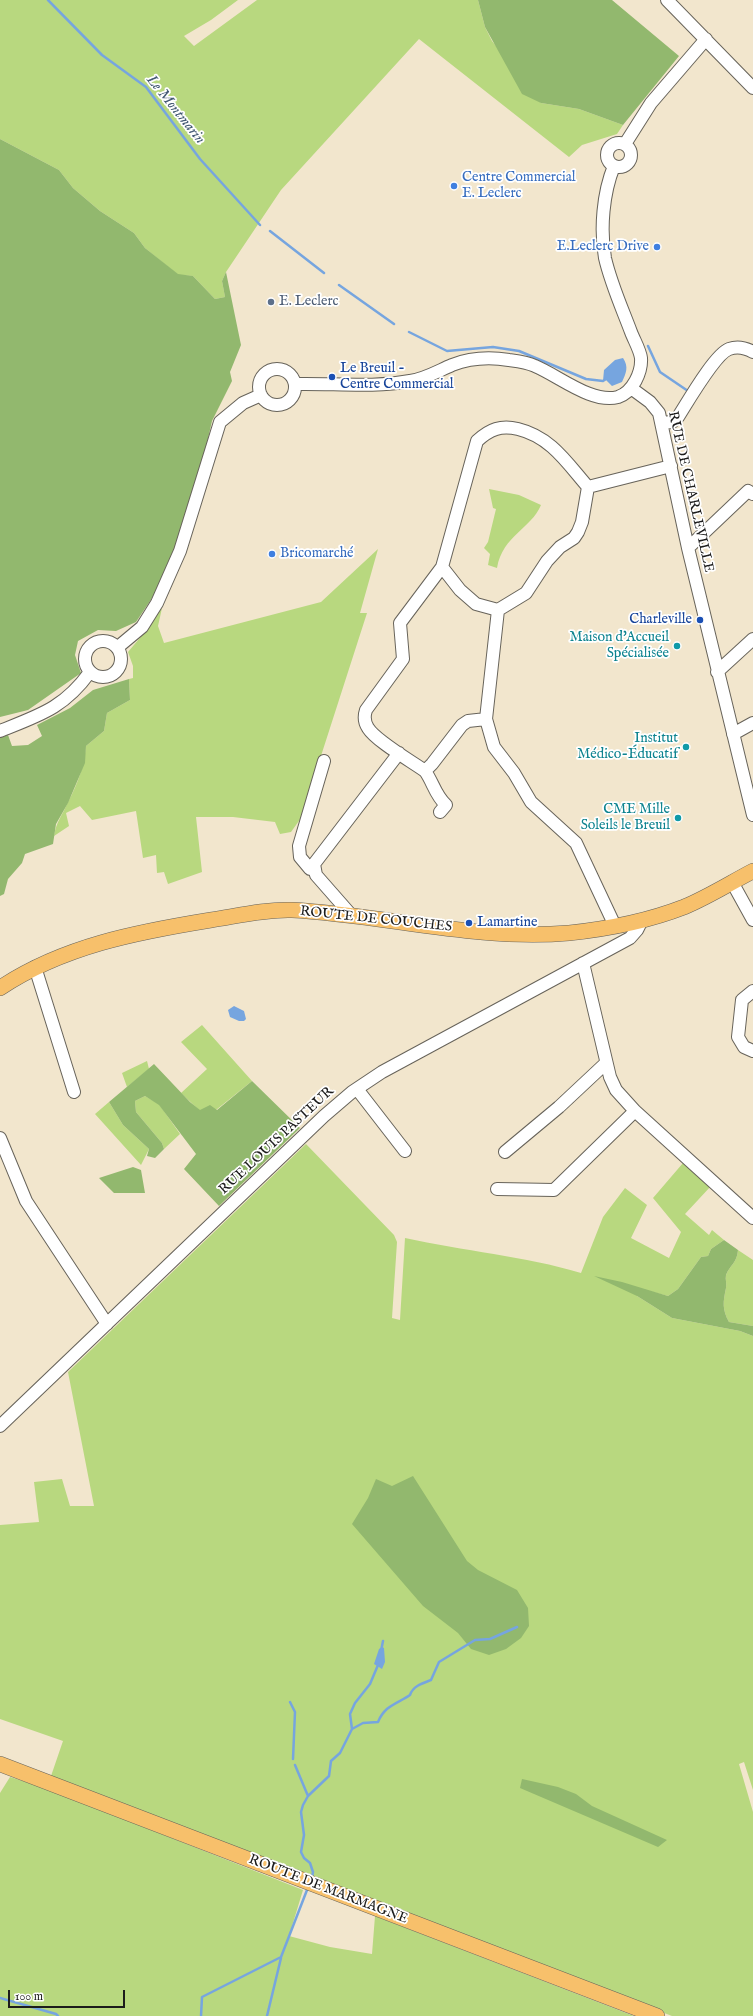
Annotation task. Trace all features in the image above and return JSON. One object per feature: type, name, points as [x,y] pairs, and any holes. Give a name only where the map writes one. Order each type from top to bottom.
[{"type":"main road","name":"ROUTE DE COUCHES","points":[[0,988],[35,967],[98,943],[184,924],[292,910],[503,934],[569,933],[623,924],[684,907],[753,871]]},
{"type":"main road","name":"ROUTE DE MARMAGNE","points":[[0,1764],[657,2016]]},
{"type":"street","points":[[667,0],[753,88]]},
{"type":"street","points":[[625,144],[651,103],[706,39]]},
{"type":"street","points":[[613,144],[625,144],[630,149],[630,160],[621,167],[614,166],[607,157],[608,149],[613,144]]},
{"type":"street","points":[[295,384],[387,384],[410,381],[425,378],[454,365],[472,360],[488,358],[534,365],[595,396],[608,399],[620,396],[631,388],[640,373],[641,357],[610,278],[605,257],[604,241],[606,197],[614,166]]},
{"type":"street","points":[[662,423],[672,422],[678,417],[714,362],[724,352],[738,347],[753,352]]},
{"type":"street","points":[[277,369],[287,372],[292,376],[295,384],[293,395],[288,401],[282,404],[268,402],[261,395],[261,381],[264,375],[270,370],[277,369]]},
{"type":"street","name":"RUE DE CHARLEVILLE","points":[[631,388],[650,402],[659,413],[662,423],[716,672],[753,815]]},
{"type":"street","points":[[118,648],[142,627],[157,603],[180,551],[220,422],[243,403],[261,395]]},
{"type":"street","points":[[440,812],[446,805],[438,798],[430,778],[425,771],[399,753],[368,728],[364,715],[366,710],[403,659],[400,623],[442,567],[477,441],[486,432],[505,427],[535,434],[549,443],[588,487]]},
{"type":"street","points":[[588,487],[671,466]]},
{"type":"street","points":[[442,567],[460,590],[476,604],[498,610],[526,593],[546,561],[560,547],[574,538],[582,522],[588,487]]},
{"type":"street","points":[[688,548],[748,491],[753,494]]},
{"type":"street","points":[[498,610],[486,719],[494,747],[514,773],[528,798],[540,811],[569,836],[581,851],[623,924],[618,945]]},
{"type":"street","points":[[716,672],[753,639]]},
{"type":"street","points":[[106,640],[112,642],[118,648],[122,658],[121,664],[115,673],[105,678],[94,675],[90,672],[85,660],[86,653],[93,643],[106,640]]},
{"type":"street","points":[[0,731],[37,717],[65,700],[80,686],[90,672]]},
{"type":"street","points":[[425,771],[462,725],[468,721],[486,719]]},
{"type":"street","points":[[733,734],[753,723]]},
{"type":"street","points":[[352,916],[320,882],[314,869],[316,859],[399,753]]},
{"type":"street","points":[[314,869],[310,869],[300,857],[299,846],[324,761]]},
{"type":"street","points":[[732,882],[753,920]]},
{"type":"street","points":[[618,945],[623,924]]},
{"type":"street","name":"RUE LOUIS PASTEUR","points":[[0,1426],[324,1116],[357,1089],[382,1072],[618,945]]},
{"type":"street","points":[[583,963],[606,1063],[616,1090],[635,1111],[753,1218]]},
{"type":"street","points":[[35,967],[74,1092]]},
{"type":"street","points":[[753,991],[742,1000],[738,1037],[740,1043],[744,1047],[753,1051]]},
{"type":"street","points":[[505,1152],[559,1107],[606,1063]]},
{"type":"street","points":[[357,1089],[405,1151]]},
{"type":"street","points":[[497,1189],[554,1190],[635,1111]]},
{"type":"street","points":[[0,1138],[26,1201],[107,1324]]},
{"type":"green space","points":[[0,0],[238,0],[211,20],[184,36],[194,46],[257,0],[478,0],[485,27],[492,41],[541,103],[579,109],[623,125],[617,134],[582,145],[569,157],[419,39],[281,190],[226,272],[222,281],[225,297],[215,299],[193,276],[178,275],[145,248],[134,233],[100,211],[73,188],[59,170],[0,139]]},
{"type":"green space","points":[[478,0],[612,0],[679,56],[623,125],[579,109],[541,103],[522,94],[485,27]]},
{"type":"green space","points":[[0,139],[59,170],[73,188],[100,211],[134,233],[145,248],[178,274],[193,276],[215,299],[225,297],[222,281],[226,272],[241,345],[230,372],[232,381],[212,421],[205,452],[174,552],[154,595],[136,622],[116,631],[98,630],[78,641],[75,655],[81,673],[28,710],[0,717]]},
{"type":"green space","points":[[489,489],[519,495],[541,505],[531,520],[505,548],[500,557],[497,568],[488,565],[490,554],[484,548],[488,542],[496,509],[493,508]]},
{"type":"green space","points":[[378,549],[360,613],[367,613],[301,818],[291,832],[280,834],[275,822],[233,817],[196,817],[202,872],[168,884],[164,872],[157,873],[156,855],[143,858],[136,811],[92,820],[80,806],[66,813],[69,826],[54,836],[58,822],[75,788],[80,774],[86,746],[104,731],[107,713],[130,700],[129,679],[133,678],[133,666],[128,652],[162,608],[158,626],[164,643],[321,602]]},
{"type":"green space","points":[[129,679],[130,700],[107,713],[104,731],[86,746],[85,763],[68,803],[56,824],[53,844],[25,854],[22,863],[8,879],[4,894],[0,896],[0,738],[8,735],[12,746],[28,745],[42,736],[37,725],[70,708],[93,690]]},
{"type":"green space","points":[[202,1025],[252,1081],[216,1110],[200,1111],[181,1093],[207,1069],[181,1042]]},
{"type":"green space","points":[[147,1061],[149,1069],[127,1087],[122,1073]]},
{"type":"green space","points":[[154,1064],[190,1102],[200,1110],[210,1105],[217,1110],[252,1081],[300,1128],[219,1206],[184,1169],[196,1154],[159,1105],[145,1096],[135,1101],[136,1112],[162,1143],[164,1149],[155,1158],[147,1156],[149,1149],[123,1125],[109,1102]]},
{"type":"green space","points":[[145,1096],[159,1104],[180,1134],[164,1149],[162,1143],[136,1112],[135,1101]]},
{"type":"green space","points":[[109,1102],[123,1125],[149,1149],[141,1165],[95,1114]]},
{"type":"green space","points":[[306,1144],[394,1235],[397,1242],[392,1318],[400,1320],[405,1238],[538,1262],[581,1273],[603,1217],[625,1188],[647,1205],[631,1238],[669,1258],[681,1232],[653,1198],[683,1163],[711,1186],[685,1214],[709,1235],[712,1230],[724,1240],[711,1249],[708,1256],[701,1257],[678,1289],[668,1296],[649,1291],[637,1296],[672,1318],[740,1331],[753,1336],[753,1790],[744,1762],[739,1764],[753,1812],[753,2016],[672,2016],[51,1776],[63,1741],[0,1719],[0,1525],[39,1522],[34,1482],[62,1479],[70,1506],[94,1506],[68,1372]]},
{"type":"green space","points":[[133,1167],[141,1170],[145,1193],[114,1193],[99,1178]]},
{"type":"green space","points":[[724,1240],[738,1250],[735,1261],[726,1275],[724,1301],[725,1313],[729,1322],[753,1326],[753,1336],[740,1331],[672,1318],[637,1296],[594,1276],[622,1282],[668,1296],[678,1289],[701,1257],[708,1256],[711,1249]]},
{"type":"green space","points":[[738,1250],[753,1260],[753,1326],[729,1322],[724,1309],[726,1275],[735,1261]]},
{"type":"green space","points":[[413,1476],[467,1561],[478,1570],[517,1590],[528,1608],[529,1626],[521,1638],[506,1649],[489,1655],[471,1649],[458,1633],[423,1606],[352,1524],[368,1498],[376,1479],[392,1486]]},
{"type":"green space","points":[[10,1777],[45,1788],[303,1890],[289,1936],[330,1947],[372,1954],[375,1916],[634,2016],[0,2016],[0,1793]]},
{"type":"green space","points":[[522,1779],[558,1787],[576,1794],[592,1806],[667,1840],[658,1847],[520,1788]]},
{"type":"water","points":[[623,358],[626,364],[626,373],[622,382],[612,386],[606,380],[603,381],[604,370],[615,360]]},
{"type":"water","points":[[234,1006],[244,1011],[246,1019],[244,1021],[239,1021],[230,1017],[228,1010]]},
{"type":"water","points":[[382,1647],[384,1648],[385,1662],[382,1669],[374,1664],[379,1649]]},
{"type":"waterway","name":"Le Montmarin","points":[[48,0],[102,55],[146,87],[200,159],[260,225]]},
{"type":"waterway","name":"Le Montmarin","points":[[270,231],[324,273]]},
{"type":"waterway","name":"Le Montmarin","points":[[339,285],[394,324]]},
{"type":"waterway","name":"Le Montmarin","points":[[409,332],[447,351],[493,347],[519,351],[586,379],[603,381],[606,379]]},
{"type":"waterway","points":[[648,346],[660,372],[688,391]]},
{"type":"waterway","points":[[352,1729],[363,1723],[378,1722],[388,1708],[410,1695],[413,1689],[419,1685],[431,1680],[439,1662],[475,1640],[490,1639],[517,1627]]},
{"type":"waterway","points":[[381,1651],[383,1641]]},
{"type":"waterway","points":[[312,1877],[313,1872],[310,1863],[304,1858],[301,1852],[304,1835],[301,1812],[303,1805],[308,1796],[329,1776],[331,1761],[340,1753],[352,1729],[350,1714],[355,1703],[370,1684],[378,1665]]},
{"type":"waterway","points":[[290,1702],[295,1712],[293,1759]]},
{"type":"waterway","points":[[295,1765],[308,1796]]},
{"type":"waterway","points":[[201,2016],[202,1997],[281,1957],[307,1890]]},
{"type":"waterway","points":[[267,2016],[281,1958]]},
{"type":"waterway","points":[[0,1998],[56,2014],[58,2016]]},
{"type":"place","name":"Centre Commercial E. Leclerc","points":[[454,186]]},
{"type":"place","name":"E.Leclerc Drive","points":[[657,247]]},
{"type":"place","name":"E. Leclerc","points":[[271,302]]},
{"type":"place","name":"Le Breuil - Centre Commercial","points":[[332,377]]},
{"type":"place","name":"Bricomarché","points":[[272,554]]},
{"type":"place","name":"Charleville","points":[[700,620]]},
{"type":"place","name":"Maison d'Accueil Spécialisée","points":[[677,646]]},
{"type":"place","name":"Institut Médico-Éducatif","points":[[686,747]]},
{"type":"place","name":"CME Mille Soleils le Breuil","points":[[678,818]]},
{"type":"place","name":"Lamartine","points":[[469,923]]}]
